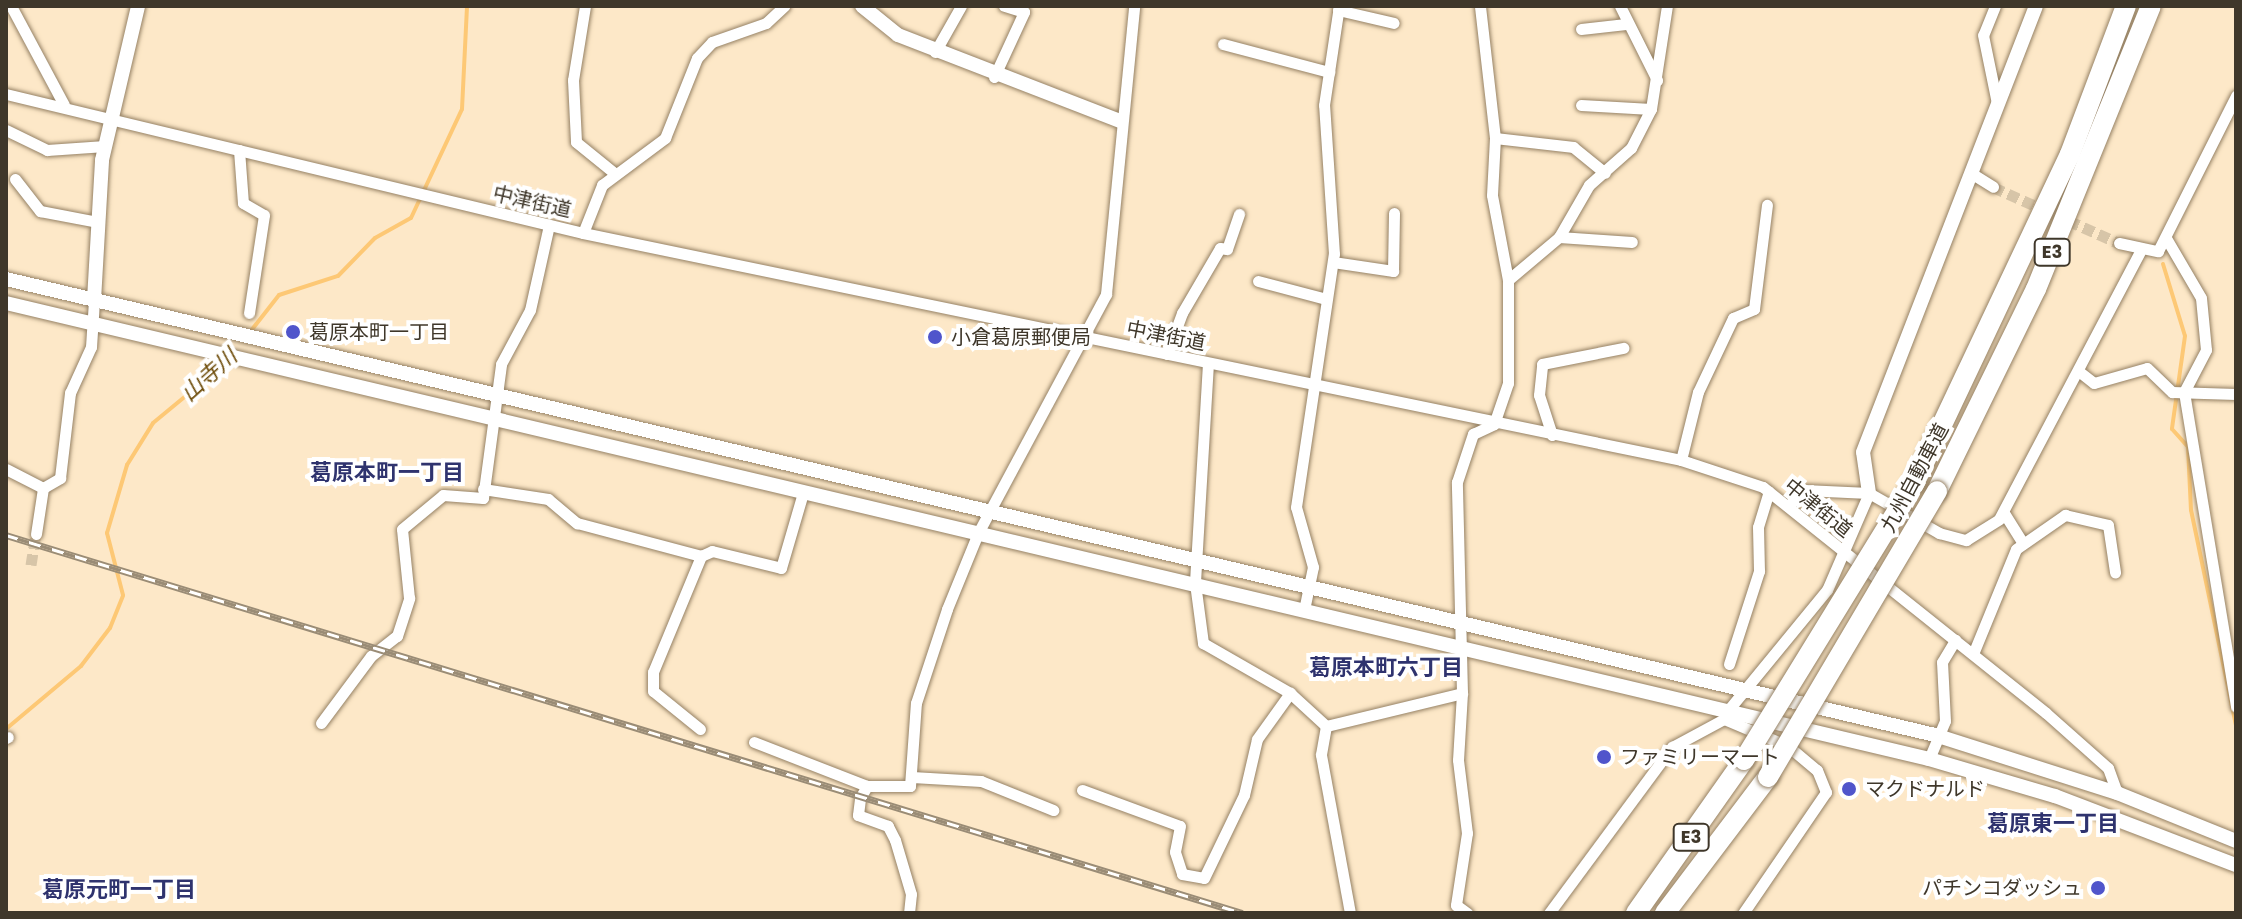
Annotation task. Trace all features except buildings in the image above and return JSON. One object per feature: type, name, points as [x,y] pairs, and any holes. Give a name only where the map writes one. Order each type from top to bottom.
[{"type":"highway","name":"九州自動車道","points":[[1636,913],[1744,760],[1915,482],[2070,154],[2126,6]]},
{"type":"highway","name":"九州自動車道","points":[[1665,913],[1768,777],[1937,491],[2036,289],[2151,6]]},
{"type":"street","points":[[11,6],[64,105]]},
{"type":"street","points":[[43,488],[60,478],[70,393],[91,347],[97,222],[105,146],[138,6]]},
{"type":"street","points":[[585,6],[573,80],[576,142],[613,172]]},
{"type":"street","points":[[583,233],[613,172],[665,138],[697,58],[712,42],[766,23],[784,6]]},
{"type":"street","points":[[862,6],[898,35],[935,52],[994,77],[1120,121]]},
{"type":"street","points":[[935,52],[961,6]]},
{"type":"street","points":[[994,77],[1024,12],[1004,6]]},
{"type":"street","points":[[754,742],[867,786],[905,788],[912,777],[916,703],[978,533],[1106,294],[1120,121],[1134,6]]},
{"type":"street","points":[[1467,913],[1456,905],[1467,833],[1458,760],[1465,649],[1458,624],[1457,482],[1473,434],[1494,424],[1508,383],[1508,280],[1492,195],[1495,138],[1480,6]]},
{"type":"street","points":[[1620,6],[1626,24],[1657,80]]},
{"type":"street","points":[[1508,280],[1559,237],[1589,185],[1631,148],[1651,109],[1667,6]]},
{"type":"street","points":[[1995,6],[1983,35],[1997,103]]},
{"type":"street","points":[[1549,913],[1672,747],[1725,716],[1806,619],[1869,493],[1863,452],[2036,6]]},
{"type":"street","points":[[1304,610],[1313,567],[1296,507],[1333,262],[1324,105],[1338,8],[1394,23]]},
{"type":"street","points":[[1581,29],[1626,24]]},
{"type":"street","points":[[1223,44],[1329,72]]},
{"type":"street","name":"中津街道","points":[[6,94],[111,114],[239,150],[583,233],[1167,354],[1316,389],[1681,460],[1769,492],[1788,506],[1973,654],[2108,768],[2117,793]]},
{"type":"street","points":[[2119,243],[2140,252],[2158,251],[2236,96]]},
{"type":"street","points":[[1581,105],[1651,109]]},
{"type":"street","points":[[6,130],[47,150],[105,146]]},
{"type":"street","points":[[1495,138],[1573,147],[1605,173]]},
{"type":"street","points":[[239,150],[243,203],[264,215],[249,313]]},
{"type":"street","points":[[1971,173],[1993,187]]},
{"type":"street","points":[[15,179],[40,211],[97,222]]},
{"type":"street","points":[[1681,460],[1698,392],[1733,318],[1754,309],[1767,205]]},
{"type":"street","points":[[1333,262],[1393,271],[1394,213]]},
{"type":"street","points":[[1167,354],[1182,313],[1220,248],[1227,249],[1239,214]]},
{"type":"street","points":[[321,723],[371,656],[397,636],[409,598],[402,529],[443,495],[483,498],[494,396],[501,364],[530,310],[549,225]]},
{"type":"street","points":[[1559,237],[1632,242]]},
{"type":"street","points":[[2166,238],[2201,298],[2206,350],[2184,392],[2236,707]]},
{"type":"street","points":[[1788,506],[1804,490],[1869,493],[1939,533],[1966,540],[2004,513],[2081,373],[2140,252]]},
{"type":"street","points":[[6,279],[1940,736],[2117,793],[2236,841]]},
{"type":"street","points":[[1258,281],[1326,299]]},
{"type":"street","points":[[6,303],[492,420],[1195,583],[1725,716],[1929,759],[2069,801],[2236,865]]},
{"type":"street","points":[[1552,435],[1539,395],[1542,364],[1623,348]]},
{"type":"street","points":[[1208,363],[1195,583],[1203,643],[1290,693],[1326,726]]},
{"type":"street","points":[[2081,373],[2094,383],[2147,368],[2172,392],[2236,394]]},
{"type":"street","points":[[6,469],[43,488]]},
{"type":"street","points":[[36,534],[43,488]]},
{"type":"street","points":[[483,489],[548,499],[577,523],[701,556],[712,551],[781,568],[803,493]]},
{"type":"street","points":[[1729,664],[1759,571],[1758,527],[1769,492]]},
{"type":"street","points":[[2004,513],[2023,543]]},
{"type":"street","points":[[1973,654],[2023,543],[2065,515],[2108,525],[2115,572]]},
{"type":"street","points":[[700,729],[653,691],[653,672],[701,556]]},
{"type":"street","points":[[1929,759],[1940,736],[1942,662],[1955,640]]},
{"type":"street","points":[[1082,790],[1180,826],[1175,852],[1182,874],[1204,878],[1244,795],[1257,739],[1290,693]]},
{"type":"street","points":[[1326,726],[1462,693]]},
{"type":"street","points":[[1725,716],[1788,746],[1817,770],[1826,792],[1743,913]]},
{"type":"street","points":[[1326,726],[1321,755],[1350,913]]},
{"type":"street","points":[[912,777],[981,781],[1053,810]]},
{"type":"street","points":[[867,786],[858,815],[888,826],[911,894],[909,913]]},
{"type":"waterway","name":"山寺川","points":[[250,332],[279,295],[338,276],[375,238],[411,218],[462,109],[467,6]]},
{"type":"waterway","points":[[2163,264],[2185,336],[2172,429],[2188,447],[2191,510],[2236,726]]},
{"type":"waterway","name":"山寺川","points":[[6,729],[81,666],[110,628],[123,595],[107,533],[127,465],[153,423],[228,361]]},
{"type":"tunnel","points":[[1993,187],[2119,243]]},
{"type":"tunnel","points":[[31,565],[36,534]]},
{"type":"railway","points":[[6,535],[1242,913]]},
{"type":"place","name":"葛原本町一丁目","points":[[293,332]]},
{"type":"place","name":"小倉葛原郵便局","points":[[935,337]]},
{"type":"place","name":"ファミリーマート","points":[[1604,757]]},
{"type":"place","name":"マクドナルド","points":[[1849,789]]},
{"type":"place","name":"パチンコダッシュ","points":[[2098,888]]},
{"type":"district","name":"葛原本町一丁目","points":[[387,473]]},
{"type":"district","name":"葛原本町六丁目","points":[[1386,668]]},
{"type":"district","name":"葛原東一丁目","points":[[2053,824]]},
{"type":"district","name":"葛原元町一丁目","points":[[119,890]]}]
